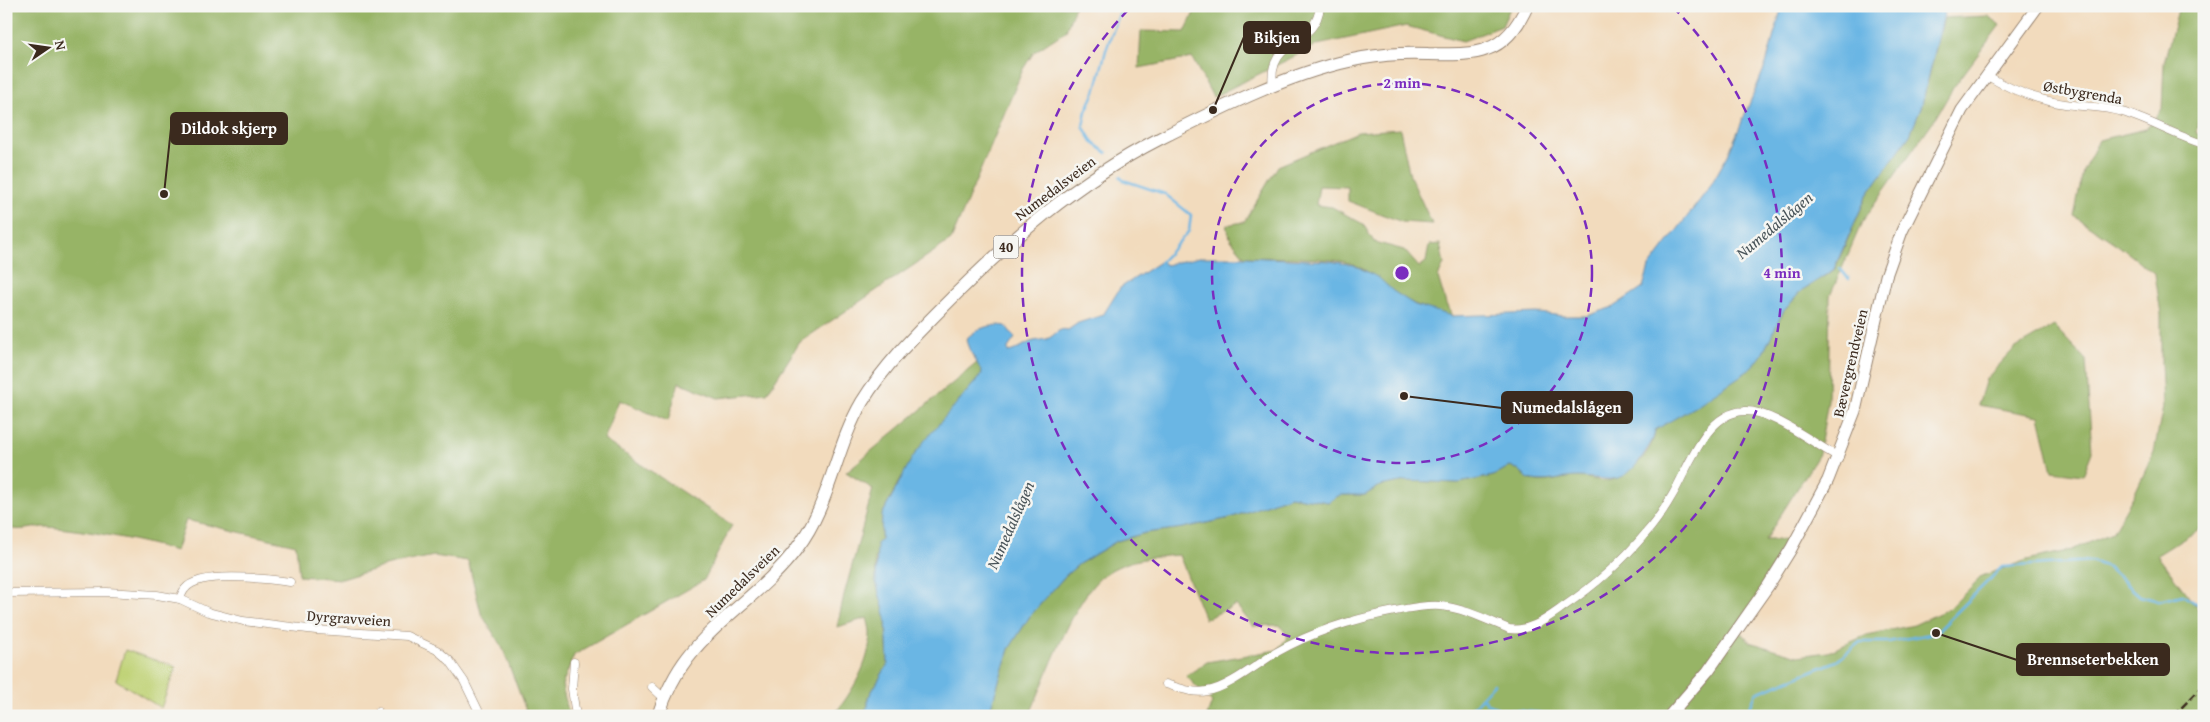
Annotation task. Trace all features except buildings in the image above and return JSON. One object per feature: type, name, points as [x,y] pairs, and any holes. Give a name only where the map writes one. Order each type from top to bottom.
[{"type":"main road","name":"Numedalsveien","points":[[658,716],[677,673],[698,646],[778,572],[800,544],[820,506],[847,432],[862,402],[886,367],[954,295],[1025,230],[1074,191],[1109,168],[1192,123],[1273,87],[1318,70],[1360,58],[1486,50],[1498,44],[1510,34],[1527,6]]},
{"type":"main road","name":"Bævergrendveien","points":[[1669,716],[1708,671],[1768,586],[1806,522],[1839,457],[1855,411],[1880,301],[1898,240],[1952,129],[1986,75],[2038,6]]},
{"type":"street","points":[[1273,87],[1272,69],[1275,61],[1281,52],[1312,28],[1318,19],[1320,6]]},
{"type":"street","name":"Østbygrenda","points":[[1986,75],[2031,96],[2064,104],[2096,106],[2123,112],[2187,139],[2204,144]]},
{"type":"street","points":[[1166,684],[1197,692],[1209,691],[1231,681],[1296,641],[1348,621],[1415,607],[1439,606],[1456,608],[1518,630],[1534,626],[1593,586],[1631,550],[1666,506],[1710,430],[1726,417],[1735,413],[1751,411],[1766,415],[1839,457]]},
{"type":"street","points":[[180,599],[184,589],[191,584],[217,578],[234,576],[290,582]]},
{"type":"street","name":"Dyrgravveien","points":[[6,593],[121,593],[157,595],[180,599],[208,612],[243,621],[316,630],[407,636],[437,650],[450,661],[464,681],[481,716]]},
{"type":"street","points":[[574,662],[572,689],[576,716]]},
{"type":"street","points":[[652,687],[664,699]]},
{"type":"green space","points":[[6,6],[1075,6],[1066,31],[1034,52],[1023,69],[951,240],[800,342],[767,393],[718,398],[679,382],[668,421],[619,400],[604,440],[732,525],[704,580],[574,655],[562,685],[569,716],[528,716],[503,649],[481,613],[468,561],[434,556],[389,565],[342,579],[299,576],[296,545],[186,520],[176,551],[129,539],[80,531],[48,527],[11,529],[6,527]]},
{"type":"green space","points":[[1197,6],[1511,6],[1502,26],[1463,41],[1406,26],[1317,45],[1213,97],[1192,58],[1139,68],[1141,31],[1185,32]]},
{"type":"green space","points":[[2179,6],[2204,6],[2204,116],[2198,121],[2196,133],[2204,137],[2204,526],[2157,555],[2201,613],[2204,612],[2204,716],[1207,716],[1212,702],[1186,676],[1207,662],[1277,650],[1288,637],[1280,625],[1253,626],[1236,605],[1205,619],[1179,555],[1131,562],[1105,574],[1082,600],[1062,639],[1029,716],[988,716],[1009,649],[1030,616],[1065,576],[1079,564],[1117,541],[1145,533],[1183,528],[1230,518],[1290,496],[1328,502],[1340,495],[1365,495],[1380,486],[1406,481],[1459,483],[1493,476],[1510,466],[1529,479],[1538,481],[1578,477],[1608,481],[1627,473],[1640,461],[1651,446],[1655,430],[1762,355],[1783,312],[1802,290],[1834,271],[1867,195],[1910,135],[1921,108],[1944,18],[1988,16],[2000,25],[1953,88],[1936,117],[1862,222],[1830,296],[1828,400],[1819,454],[1765,540],[1793,540],[1740,632],[1752,643],[1798,656],[1828,652],[1867,635],[1914,625],[1950,608],[1982,576],[2027,560],[2072,550],[2112,533],[2135,493],[2154,452],[2163,407],[2161,314],[2155,274],[2119,246],[2074,216],[2083,171],[2099,140],[2146,129],[2162,109],[2164,63]]},
{"type":"green space","points":[[1400,129],[1410,176],[1432,224],[1402,222],[1348,201],[1348,187],[1319,186],[1316,205],[1332,207],[1363,224],[1374,242],[1404,250],[1419,267],[1426,262],[1429,245],[1440,244],[1444,264],[1438,277],[1446,304],[1452,316],[1428,310],[1414,304],[1355,265],[1333,260],[1245,257],[1231,240],[1226,225],[1244,222],[1278,166],[1358,132]]},
{"type":"green space","points":[[2054,326],[2086,360],[2092,452],[2083,475],[2052,471],[2039,416],[1978,405],[1986,379],[2014,349]]},
{"type":"green space","points":[[978,362],[982,374],[940,423],[898,483],[882,515],[881,539],[875,560],[876,582],[886,618],[888,664],[868,698],[868,706],[862,715],[833,716],[847,698],[859,677],[867,655],[870,631],[867,618],[837,627],[873,489],[846,472]]},
{"type":"green space","points":[[125,650],[176,667],[161,708],[116,680]]},
{"type":"water","points":[[1782,6],[1946,6],[1921,108],[1910,135],[1867,195],[1833,271],[1802,290],[1783,312],[1762,355],[1752,368],[1696,406],[1655,430],[1654,437],[1649,446],[1629,472],[1615,479],[1578,477],[1538,481],[1529,479],[1510,466],[1493,476],[1459,483],[1406,481],[1380,486],[1365,495],[1340,495],[1328,502],[1290,496],[1230,518],[1183,528],[1145,533],[1117,541],[1079,564],[1065,576],[1030,616],[1009,649],[988,716],[861,716],[868,706],[868,698],[888,664],[886,618],[876,582],[877,543],[881,539],[882,515],[912,458],[925,440],[982,374],[967,344],[966,339],[970,335],[990,326],[1006,326],[1015,338],[1008,348],[1008,352],[1031,342],[1050,338],[1059,331],[1068,330],[1078,323],[1103,315],[1120,288],[1161,261],[1166,265],[1199,257],[1329,261],[1354,265],[1379,278],[1393,291],[1415,305],[1452,316],[1539,313],[1587,316],[1613,307],[1643,287],[1649,267],[1709,188],[1728,155],[1766,64]]},
{"type":"waterway","points":[[1107,153],[1093,143],[1083,126],[1086,111],[1095,92],[1106,50],[1122,6]]},
{"type":"waterway","points":[[1120,177],[1123,180],[1165,194],[1191,215],[1189,231],[1160,263]]},
{"type":"waterway","points":[[1840,268],[1849,279]]},
{"type":"waterway","points":[[1744,716],[1749,710],[1756,693],[1837,661],[1860,642],[1888,642],[1936,633],[2002,567],[2091,561],[2108,567],[2140,596],[2159,601],[2182,595],[2204,608]]},
{"type":"waterway","points":[[1465,716],[1494,684]]},
{"type":"waterway","points":[[1480,699],[1485,699],[1487,704],[1501,709],[1572,716]]},
{"type":"railway","points":[[2173,716],[2204,685]]},
{"type":"place","name":"Bikjen","points":[[1213,110]]},
{"type":"place","name":"Dildok skjerp","points":[[164,194]]},
{"type":"place","name":"Numedalslågen","points":[[1404,396]]},
{"type":"place","name":"Brennseterbekken","points":[[1936,633]]}]
